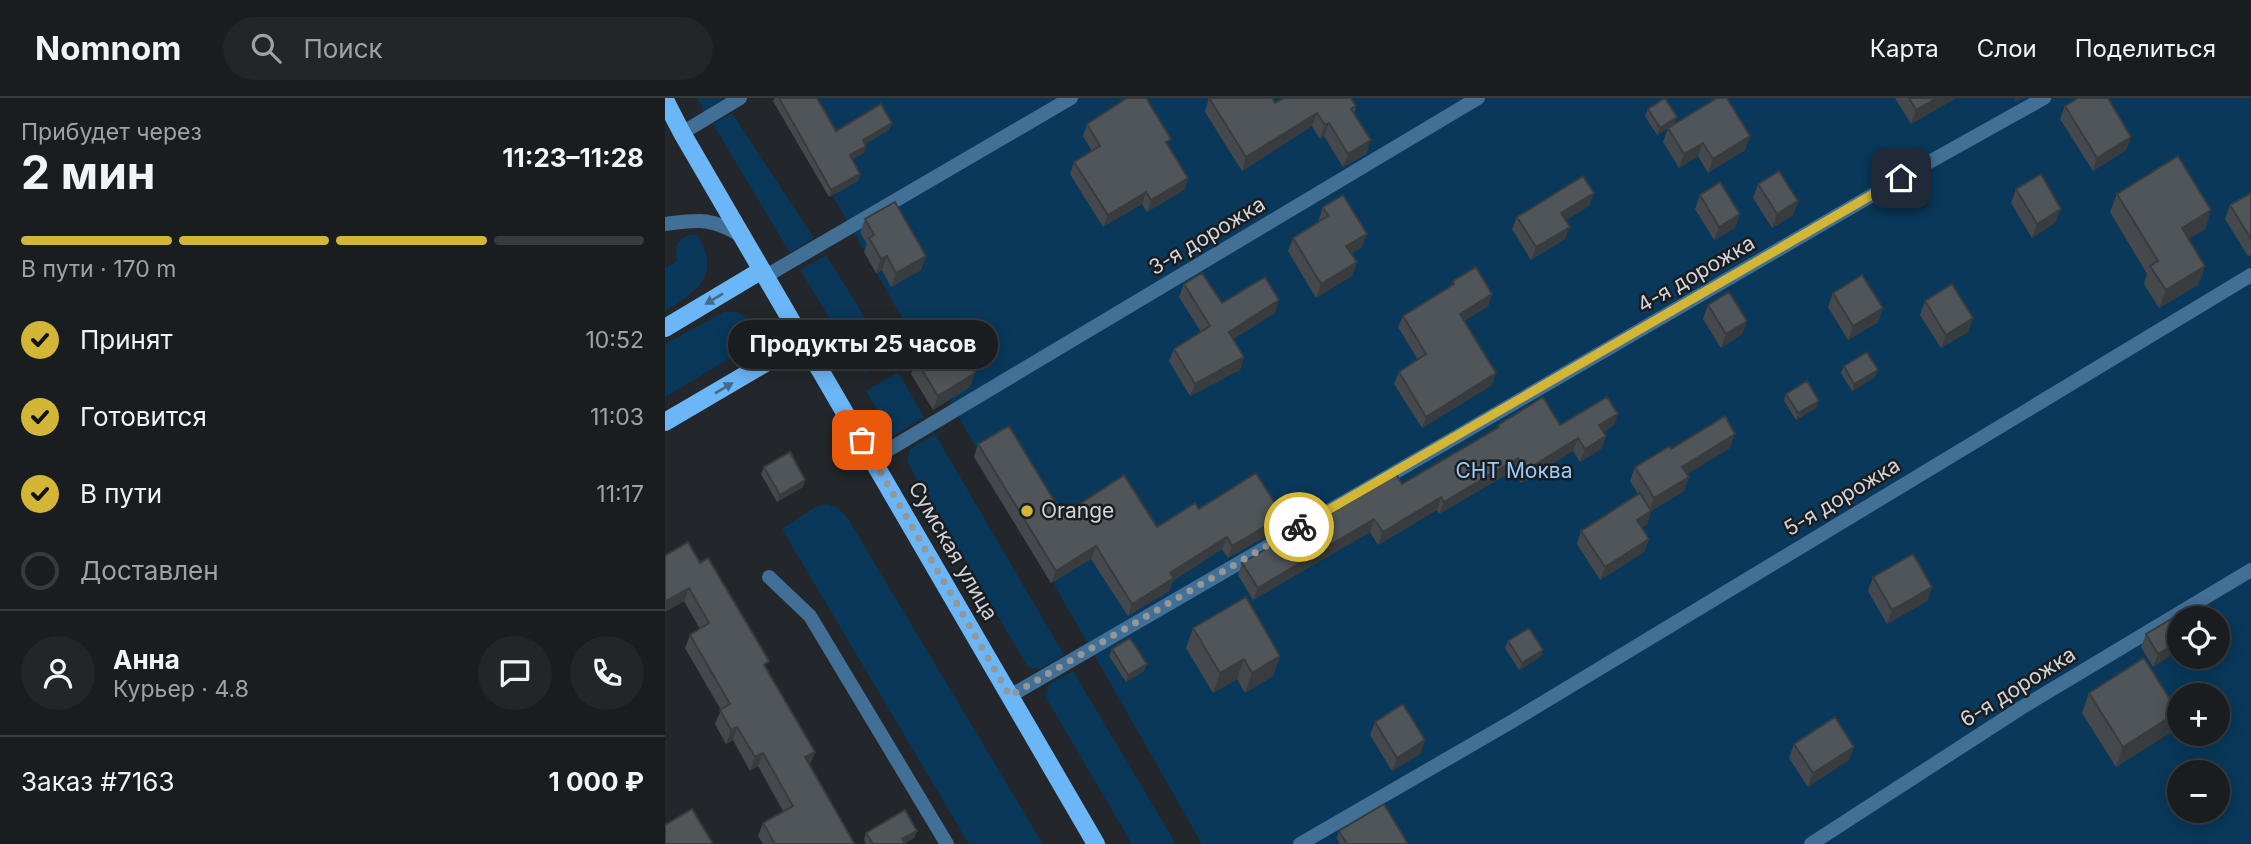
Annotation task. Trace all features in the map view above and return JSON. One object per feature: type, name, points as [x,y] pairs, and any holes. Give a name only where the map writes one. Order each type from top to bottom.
[{"type":"main road","name":"Сумская улица","points":[[665,100],[1096,844]]},
{"type":"main road","points":[[665,328],[764,273]]},
{"type":"main road","points":[[665,422],[803,341]]},
{"type":"street","points":[[682,133],[740,98]]},
{"type":"street","points":[[764,273],[1072,98]]},
{"type":"street","name":"3-я дорожка","points":[[873,459],[1478,98]]},
{"type":"street","name":"4-я дорожка","points":[[1010,696],[2044,98]]},
{"type":"street","points":[[665,224],[697,220],[721,224],[742,236]]},
{"type":"street","name":"5-я дорожка","points":[[1300,844],[1455,754],[2251,275]]},
{"type":"street","name":"6-я дорожка","points":[[1811,844],[2021,708],[2251,570]]},
{"type":"street","points":[[769,576],[810,616],[947,844]]},
{"type":"green space","points":[[697,98],[721,98],[723,100],[705,113]]},
{"type":"green space","name":"СНТ Моква","points":[[777,98],[2251,98],[2251,844],[1202,844]]},
{"type":"green space","points":[[732,113],[814,238],[790,253],[713,124]]},
{"type":"green space","points":[[690,234],[698,236],[705,250],[706,272],[696,289],[665,311],[665,268],[677,261],[677,244]]},
{"type":"green space","points":[[826,255],[891,359],[864,374],[800,270]]},
{"type":"green space","points":[[724,312],[737,312],[754,323],[756,334],[740,352],[665,397],[665,344]]},
{"type":"green space","points":[[898,372],[924,417],[893,436],[866,391]]},
{"type":"green space","points":[[935,434],[1064,655],[1040,669],[1028,667],[907,462],[910,449]]},
{"type":"green space","points":[[827,504],[838,508],[847,517],[1043,844],[969,844],[782,529],[815,507]]},
{"type":"green space","points":[[1073,671],[1176,844],[1132,844],[1045,696],[1049,685]]},
{"type":"building","points":[[779,98],[817,98],[836,131],[881,104],[892,123],[863,140],[866,146],[850,155],[860,174],[831,190]]},
{"type":"building","points":[[1127,98],[1146,98],[1171,139],[1166,142],[1188,178],[1151,200],[1146,192],[1108,215],[1074,162],[1100,146],[1087,124]]},
{"type":"building","points":[[1209,98],[1272,98],[1275,103],[1284,98],[1351,98],[1356,106],[1351,109],[1371,140],[1348,154],[1329,123],[1325,125],[1317,113],[1246,157]]},
{"type":"building","points":[[1665,98],[1677,117],[1660,128],[1648,109]]},
{"type":"building","points":[[1717,98],[1727,98],[1750,136],[1713,159],[1703,143],[1684,154],[1668,128]]},
{"type":"building","points":[[1909,98],[1937,98],[1916,110]]},
{"type":"building","points":[[2078,98],[2108,98],[2131,137],[2097,158],[2065,106]]},
{"type":"building","points":[[2178,156],[2211,210],[2182,228],[2205,266],[2166,290],[2150,266],[2158,261],[2117,194]]},
{"type":"building","points":[[1779,171],[1798,201],[1777,214],[1758,184]]},
{"type":"building","points":[[2041,174],[2061,209],[2037,224],[2016,189]]},
{"type":"building","points":[[1583,176],[1594,193],[1561,213],[1570,227],[1536,247],[1517,217]]},
{"type":"building","points":[[1720,182],[1740,214],[1719,227],[1700,195]]},
{"type":"building","points":[[2251,193],[2251,239],[2230,205]]},
{"type":"building","points":[[1343,195],[1367,234],[1346,246],[1357,262],[1321,284],[1293,238],[1328,216],[1323,207]]},
{"type":"building","points":[[895,202],[926,256],[896,273],[887,256],[881,259],[869,238],[874,235],[865,219]]},
{"type":"building","points":[[1476,267],[1492,294],[1460,314],[1496,373],[1426,417],[1399,372],[1426,354],[1403,316]]},
{"type":"building","points":[[1202,273],[1222,303],[1265,277],[1279,300],[1229,332],[1244,357],[1195,384],[1174,349],[1210,326],[1184,284]]},
{"type":"building","points":[[1862,275],[1883,308],[1853,326],[1833,293]]},
{"type":"building","points":[[1952,284],[1973,318],[1946,335],[1925,301]]},
{"type":"building","points":[[1729,292],[1747,321],[1726,334],[1708,305]]},
{"type":"building","points":[[953,337],[975,373],[938,396],[916,360]]},
{"type":"building","points":[[1867,352],[1878,370],[1854,384],[1844,366]]},
{"type":"building","points":[[1807,381],[1819,401],[1798,413],[1786,394]]},
{"type":"building","points":[[1543,397],[1560,425],[1607,397],[1618,414],[1599,425],[1606,436],[1585,449],[1578,438],[1526,470],[1518,458],[1444,502],[1441,497],[1383,532],[1374,519],[1258,588],[1242,563],[1293,533],[1295,535],[1396,474],[1402,484],[1499,427],[1498,425]]},
{"type":"building","points":[[1725,416],[1735,434],[1682,467],[1689,477],[1654,498],[1635,467]]},
{"type":"building","points":[[1009,426],[1063,515],[1124,475],[1157,527],[1195,503],[1199,509],[1256,473],[1283,516],[1232,546],[1227,537],[1170,573],[1174,578],[1132,604],[1096,546],[1056,571],[978,444]]},
{"type":"building","points":[[790,452],[805,480],[780,495],[764,467]]},
{"type":"building","points":[[1640,493],[1651,511],[1637,520],[1649,539],[1605,567],[1581,531]]},
{"type":"building","points":[[688,542],[700,563],[708,558],[769,661],[764,665],[815,752],[805,757],[854,843],[775,844],[763,823],[793,806],[763,753],[755,757],[737,727],[731,730],[720,710],[730,704],[690,635],[709,623],[689,588],[666,601],[665,598],[665,556]]},
{"type":"building","points":[[1913,554],[1932,587],[1892,610],[1873,577]]},
{"type":"building","points":[[1246,597],[1280,656],[1252,673],[1244,659],[1220,673],[1193,628]]},
{"type":"building","points":[[2167,622],[2167,648],[2158,654],[2146,634]]},
{"type":"building","points":[[1529,628],[1543,650],[1522,663],[1508,641]]},
{"type":"building","points":[[1130,638],[1147,664],[1128,675],[1112,649]]},
{"type":"building","points":[[2144,658],[2167,695],[2167,719],[2123,747],[2089,693]]},
{"type":"building","points":[[1403,704],[1425,740],[1397,758],[1375,722]]},
{"type":"building","points":[[1835,717],[1854,747],[1813,773],[1794,744]]},
{"type":"building","points":[[1384,804],[1408,844],[1347,844],[1339,831]]},
{"type":"building","points":[[692,809],[713,844],[665,844],[665,825]]},
{"type":"building","points":[[905,810],[917,831],[902,839],[905,844],[873,844],[866,833]]},
{"type":"way so far","points":[[862,440],[1010,696],[1299,527]]},
{"type":"place","name":"Продукты 25 часов","points":[[862,440]]},
{"type":"place","name":"Orange","points":[[1027,511]]},
{"type":"route","points":[[1299,527],[1901,178]]}]
